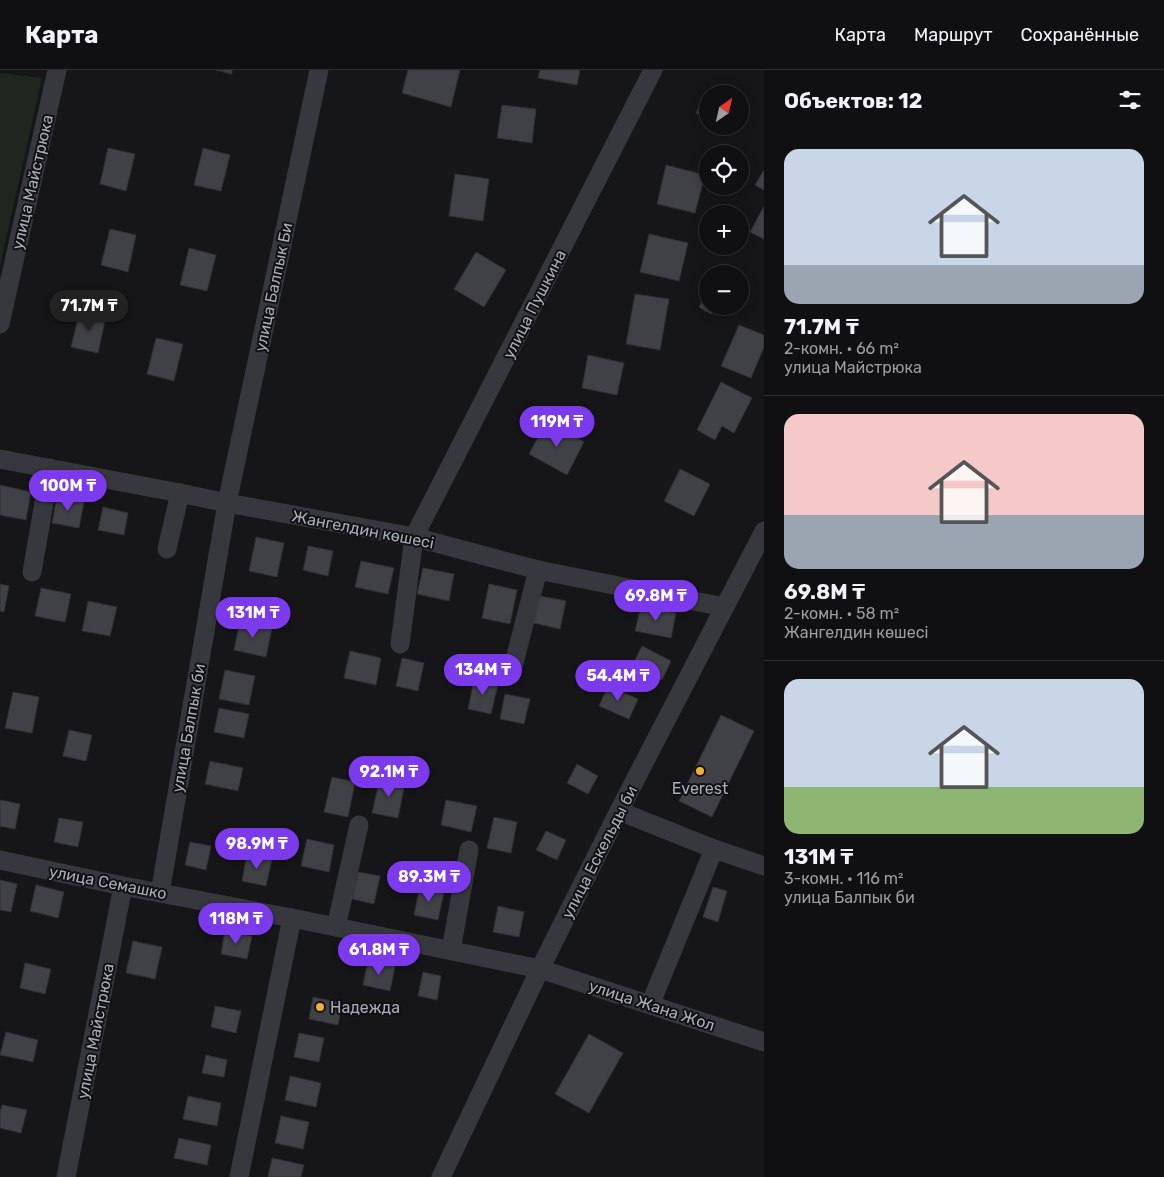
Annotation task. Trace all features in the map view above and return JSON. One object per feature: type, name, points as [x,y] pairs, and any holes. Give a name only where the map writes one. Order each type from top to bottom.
[{"type":"street","name":"улица Майстрюка","points":[[0,324],[57,70]]},
{"type":"street","name":"улица Балпык Би","points":[[227,503],[319,70]]},
{"type":"street","name":"улица Пушкина","points":[[400,644],[414,537],[653,70]]},
{"type":"street","name":"Жангелдин көшесі","points":[[0,459],[414,537],[538,570],[724,607]]},
{"type":"street","points":[[32,572],[50,468]]},
{"type":"street","points":[[167,549],[180,493]]},
{"type":"street","name":"улица Балпык би","points":[[160,893],[227,503]]},
{"type":"street","name":"улица Ескельды би","points":[[440,1177],[540,969],[619,811],[764,531]]},
{"type":"street","points":[[514,663],[538,570]]},
{"type":"street","points":[[619,811],[764,866]]},
{"type":"street","points":[[336,927],[359,825]]},
{"type":"street","points":[[650,1005],[714,848]]},
{"type":"street","points":[[452,950],[470,850]]},
{"type":"street","name":"улица Семашко","points":[[0,860],[540,969]]},
{"type":"street","name":"улица Майстрюка","points":[[66,1177],[123,886]]},
{"type":"street","points":[[239,1177],[292,918]]},
{"type":"street","name":"улица Жана Жол","points":[[540,969],[764,1042]]},
{"type":"shaded area","points":[[0,73],[42,78],[0,266]]},
{"type":"building","points":[[216,70],[232,70],[232,74]]},
{"type":"building","points":[[408,70],[460,70],[451,107],[402,93]]},
{"type":"building","points":[[540,70],[580,70],[577,85],[538,78]]},
{"type":"building","points":[[502,105],[536,109],[532,143],[497,138]]},
{"type":"building","points":[[108,148],[135,154],[126,191],[100,184]]},
{"type":"building","points":[[203,148],[230,155],[221,191],[194,185]]},
{"type":"building","points":[[666,165],[699,173],[700,195],[695,213],[657,204]]},
{"type":"building","points":[[764,170],[764,190],[755,185]]},
{"type":"building","points":[[455,174],[489,179],[483,221],[449,216]]},
{"type":"building","points":[[764,206],[764,239],[750,232]]},
{"type":"building","points":[[110,229],[136,235],[128,272],[101,265]]},
{"type":"building","points":[[649,234],[688,243],[679,281],[640,272]]},
{"type":"building","points":[[189,248],[216,255],[207,291],[180,285]]},
{"type":"building","points":[[476,252],[506,270],[484,307],[454,289]]},
{"type":"building","points":[[635,294],[669,299],[660,350],[626,344]]},
{"type":"building","points":[[80,310],[106,316],[98,353],[71,347]]},
{"type":"building","points":[[739,325],[764,335],[764,347],[751,378],[721,366]]},
{"type":"building","points":[[156,338],[183,344],[174,381],[147,374]]},
{"type":"building","points":[[588,355],[624,363],[617,395],[582,388]]},
{"type":"building","points":[[721,382],[752,398],[734,433],[722,426],[715,440],[697,430]]},
{"type":"building","points":[[547,421],[584,442],[567,475],[529,454]]},
{"type":"building","points":[[680,469],[710,484],[694,516],[664,501]]},
{"type":"building","points":[[0,485],[31,492],[26,520],[0,515]]},
{"type":"building","points":[[57,496],[84,502],[79,528],[52,523]]},
{"type":"building","points":[[103,507],[128,513],[124,535],[98,530]]},
{"type":"building","points":[[256,537],[284,543],[277,577],[249,571]]},
{"type":"building","points":[[308,546],[333,551],[328,576],[303,570]]},
{"type":"building","points":[[361,561],[394,568],[388,594],[355,587]]},
{"type":"building","points":[[423,568],[454,574],[449,601],[417,594]]},
{"type":"building","points":[[0,584],[9,586],[4,612],[0,611]]},
{"type":"building","points":[[489,584],[517,590],[510,624],[482,618]]},
{"type":"building","points":[[41,588],[71,594],[65,622],[35,616]]},
{"type":"building","points":[[535,595],[566,601],[560,629],[529,622]]},
{"type":"building","points":[[88,601],[117,607],[110,636],[82,631]]},
{"type":"building","points":[[641,606],[676,613],[671,638],[635,631]]},
{"type":"building","points":[[240,621],[272,628],[266,657],[234,650]]},
{"type":"building","points":[[642,646],[671,661],[662,680],[632,666]]},
{"type":"building","points":[[350,651],[381,658],[376,685],[344,678]]},
{"type":"building","points":[[402,658],[424,663],[418,691],[396,686]]},
{"type":"building","points":[[225,670],[255,676],[249,705],[219,699]]},
{"type":"building","points":[[474,679],[498,684],[491,714],[468,709]]},
{"type":"building","points":[[608,686],[638,699],[629,719],[599,706]]},
{"type":"building","points":[[13,692],[39,697],[32,733],[5,728]]},
{"type":"building","points":[[505,694],[530,699],[524,724],[500,719]]},
{"type":"building","points":[[219,708],[249,714],[244,738],[214,732]]},
{"type":"building","points":[[721,715],[754,731],[712,817],[679,801]]},
{"type":"building","points":[[69,730],[92,735],[86,761],[63,756]]},
{"type":"building","points":[[210,761],[243,768],[238,791],[205,784]]},
{"type":"building","points":[[577,764],[598,776],[588,794],[567,783]]},
{"type":"building","points":[[332,777],[355,782],[348,817],[324,812]]},
{"type":"building","points":[[380,778],[405,783],[398,818],[372,813]]},
{"type":"building","points":[[0,800],[20,804],[15,829],[0,826]]},
{"type":"building","points":[[446,800],[477,806],[471,832],[441,825]]},
{"type":"building","points":[[494,817],[517,822],[511,853],[487,848]]},
{"type":"building","points":[[59,818],[83,822],[78,847],[54,842]]},
{"type":"building","points":[[546,831],[566,840],[557,860],[536,850]]},
{"type":"building","points":[[307,839],[334,845],[329,872],[301,866]]},
{"type":"building","points":[[190,842],[211,846],[206,870],[185,865]]},
{"type":"building","points":[[247,854],[272,859],[266,886],[242,881]]},
{"type":"building","points":[[358,872],[380,876],[374,904],[352,899]]},
{"type":"building","points":[[0,880],[17,884],[11,912],[0,910]]},
{"type":"building","points":[[36,885],[64,892],[58,918],[30,911]]},
{"type":"building","points":[[420,886],[444,892],[438,920],[414,915]]},
{"type":"building","points":[[713,887],[727,891],[718,922],[703,917]]},
{"type":"building","points":[[498,906],[524,912],[519,937],[493,932]]},
{"type":"building","points":[[225,930],[252,936],[247,959],[221,954]]},
{"type":"building","points":[[133,941],[162,947],[155,979],[126,973]]},
{"type":"building","points":[[368,960],[395,966],[390,991],[363,985]]},
{"type":"building","points":[[25,963],[51,969],[45,994],[20,988]]},
{"type":"building","points":[[423,972],[441,976],[437,1000],[418,996]]},
{"type":"building","points":[[313,997],[342,1003],[338,1025],[309,1019]]},
{"type":"building","points":[[215,1006],[241,1011],[236,1033],[211,1027]]},
{"type":"building","points":[[6,1032],[38,1040],[33,1062],[0,1055]]},
{"type":"building","points":[[299,1033],[324,1038],[319,1062],[294,1057]]},
{"type":"building","points":[[589,1034],[623,1053],[589,1113],[555,1094]]},
{"type":"building","points":[[206,1055],[227,1060],[224,1077],[202,1073]]},
{"type":"building","points":[[290,1076],[321,1083],[316,1107],[285,1100]]},
{"type":"building","points":[[188,1096],[221,1103],[217,1126],[183,1119]]},
{"type":"building","points":[[2,1105],[27,1110],[21,1133],[0,1128]]},
{"type":"building","points":[[281,1116],[309,1122],[303,1149],[275,1143]]},
{"type":"building","points":[[179,1138],[211,1145],[207,1165],[174,1158]]},
{"type":"building","points":[[272,1158],[304,1165],[301,1177],[268,1177]]},
{"type":"place","name":"Everest","points":[[700,771]]},
{"type":"place","name":"Надежда","points":[[320,1007]]}]
